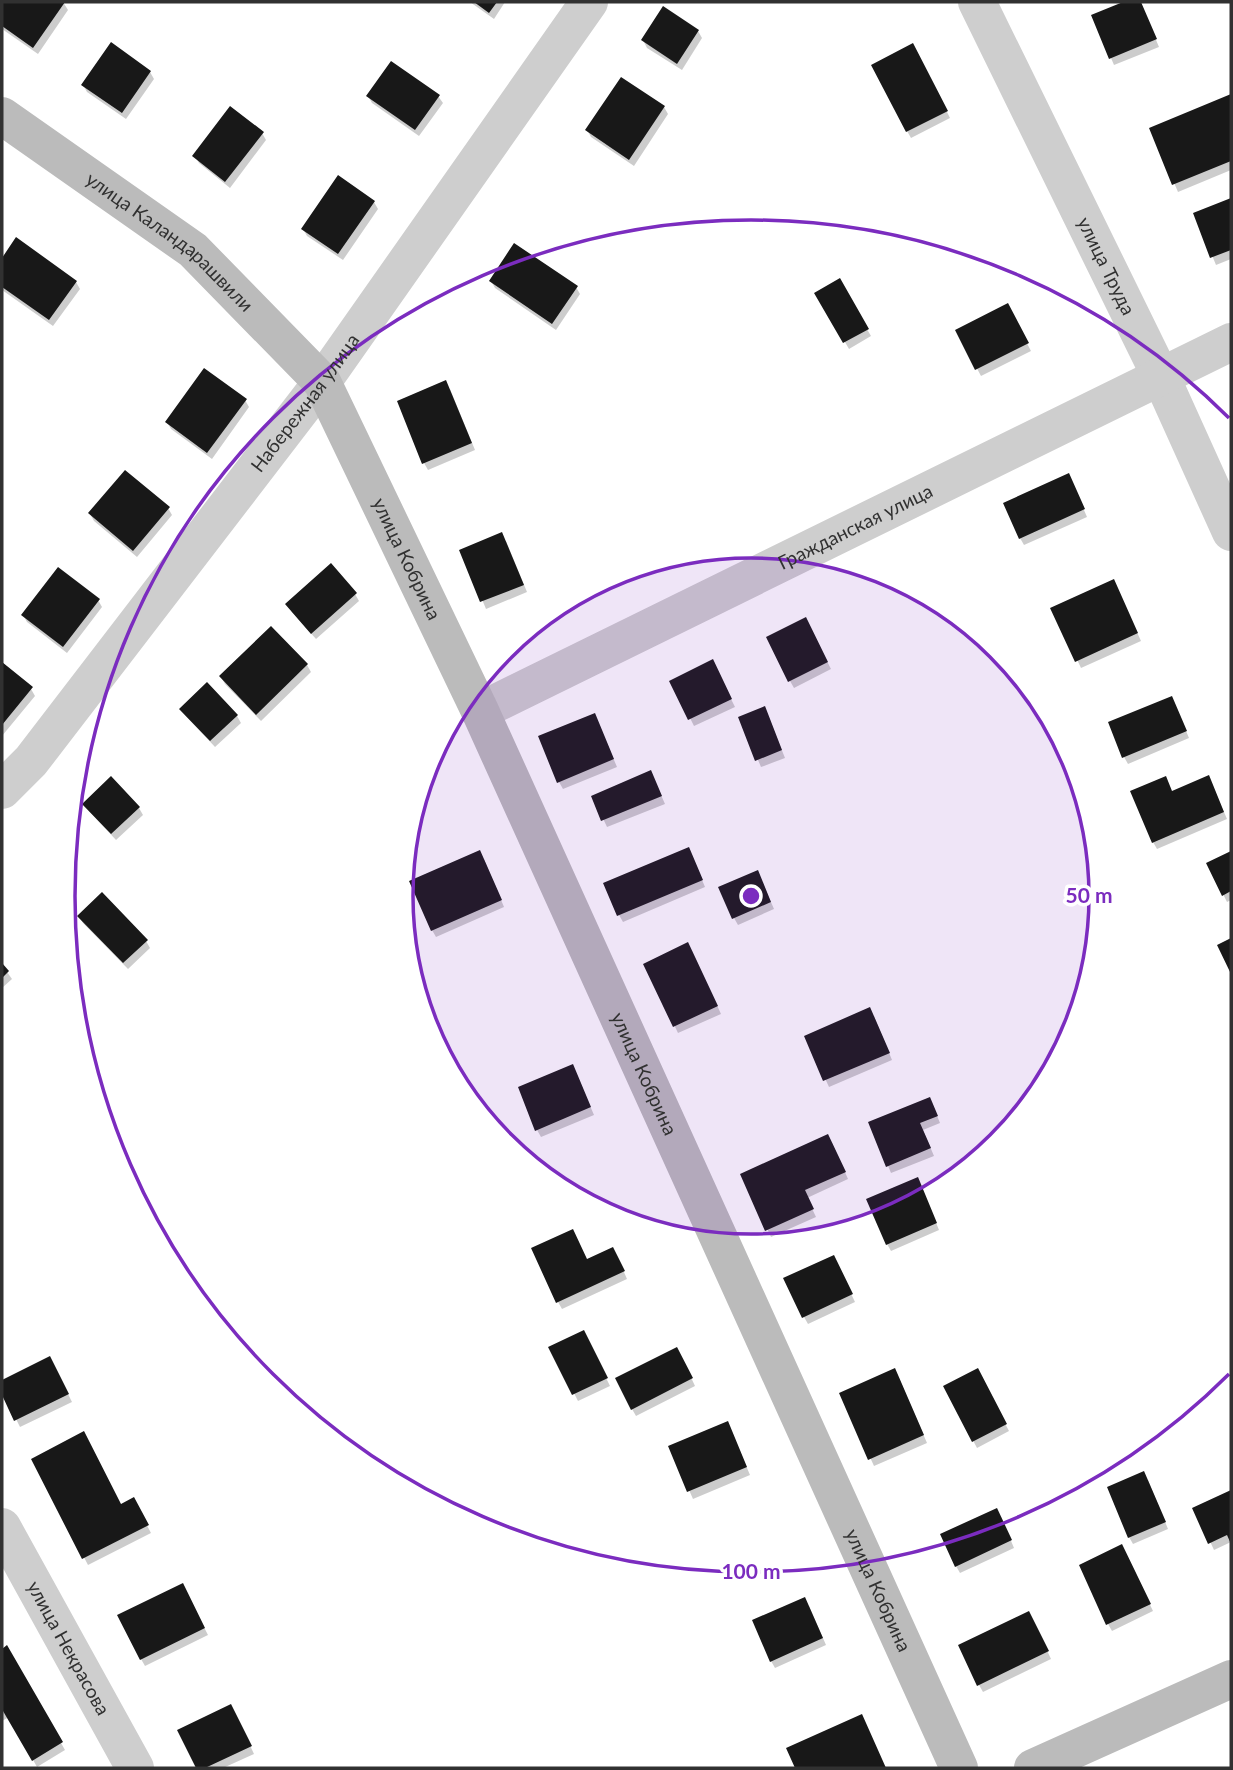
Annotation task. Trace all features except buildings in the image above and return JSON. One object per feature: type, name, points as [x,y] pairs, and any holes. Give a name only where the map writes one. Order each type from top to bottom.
[{"type":"main road","name":"улица Каландарашвили","points":[[2,116],[193,250],[322,382]]},
{"type":"main road","name":"улица Кобрина","points":[[322,382],[480,711],[959,1768]]},
{"type":"main road","points":[[1033,1768],[1231,1679]]},
{"type":"street","name":"Набережная улица","points":[[2,790],[31,761],[322,382],[589,2]]},
{"type":"street","name":"улица Труда","points":[[977,2],[1161,377],[1231,532]]},
{"type":"street","name":"Гражданская улица","points":[[480,711],[1231,342]]},
{"type":"street","name":"улица Некрасова","points":[[2,1527],[135,1768]]}]
